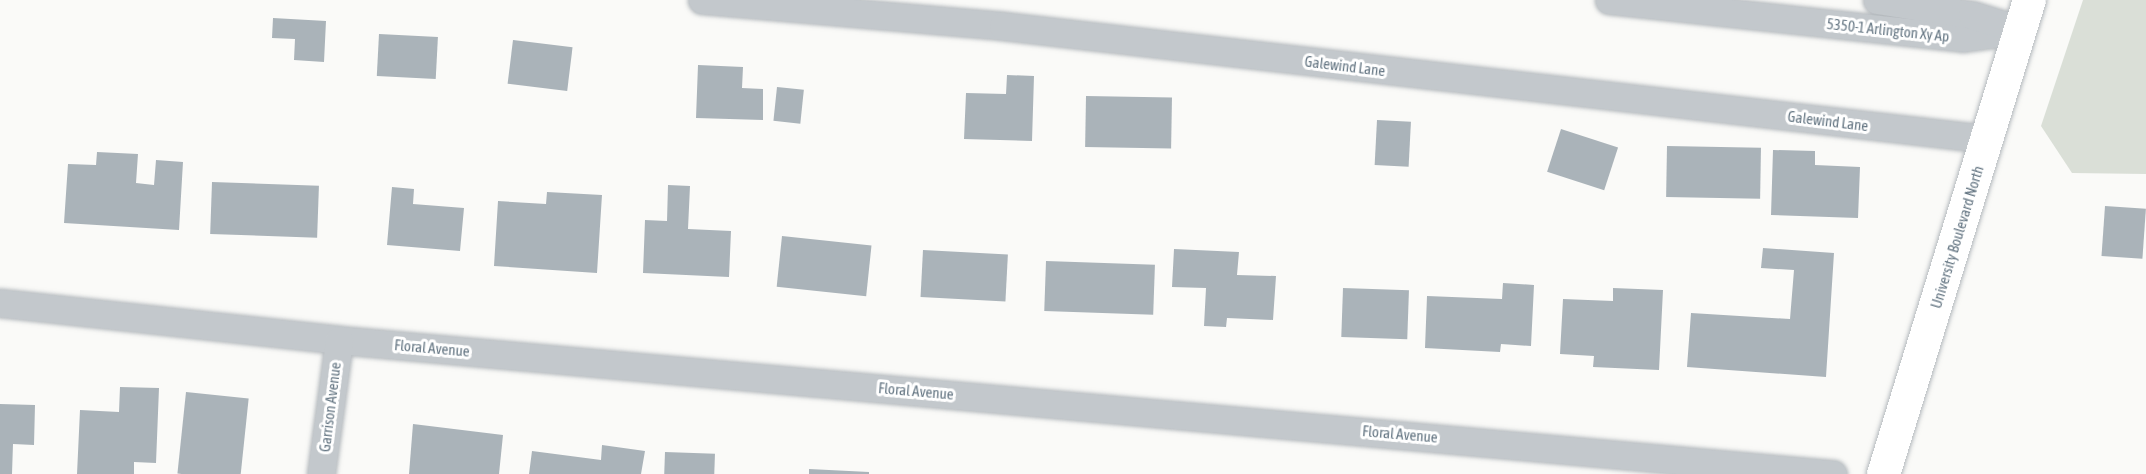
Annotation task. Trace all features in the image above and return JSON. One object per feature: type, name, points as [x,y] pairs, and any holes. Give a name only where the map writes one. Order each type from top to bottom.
[{"type":"main road","name":"University Boulevard North","points":[[1882,474],[2025,15]]},
{"type":"street","name":"Galewind Lane","points":[[702,0],[1003,26],[1987,139]]},
{"type":"street","name":"5350-1 Arlington Xy Ap","points":[[1611,0],[1963,38],[2025,15]]},
{"type":"street","name":"5350-1 Arlington Xy Ap","points":[[1877,0],[1972,15],[2025,15]]},
{"type":"street","name":"Floral Avenue","points":[[0,303],[339,340],[1833,474]]},
{"type":"street","name":"Garrison Avenue","points":[[321,474],[339,340]]},
{"type":"shaded area","points":[[2083,0],[2146,0],[2146,174],[2072,173],[2041,126]]},
{"type":"building","points":[[273,18],[326,21],[324,62],[294,60],[295,39],[272,38]]},
{"type":"building","points":[[379,34],[438,37],[436,79],[377,76]]},
{"type":"building","points":[[513,40],[573,47],[567,91],[508,84]]},
{"type":"building","points":[[698,65],[743,67],[742,88],[763,89],[763,120],[696,118]]},
{"type":"building","points":[[1007,75],[1034,76],[1032,141],[964,139],[966,93],[1006,94]]},
{"type":"building","points":[[777,87],[804,90],[800,124],[773,121]]},
{"type":"building","points":[[1086,96],[1172,98],[1171,148],[1085,147]]},
{"type":"building","points":[[1377,120],[1411,122],[1409,167],[1375,165]]},
{"type":"building","points":[[1561,129],[1618,148],[1604,190],[1547,172]]},
{"type":"building","points":[[1667,146],[1761,148],[1760,199],[1666,197]]},
{"type":"building","points":[[1773,150],[1815,151],[1815,165],[1860,167],[1858,218],[1771,215]]},
{"type":"building","points":[[97,152],[138,154],[136,183],[154,185],[156,160],[183,162],[179,230],[64,223],[68,164],[96,165]]},
{"type":"building","points":[[212,182],[319,186],[317,238],[210,234]]},
{"type":"building","points":[[668,185],[690,186],[688,229],[731,231],[729,277],[643,273],[645,220],[667,221]]},
{"type":"building","points":[[392,187],[414,189],[413,204],[464,208],[460,251],[387,245]]},
{"type":"building","points":[[547,192],[602,195],[597,273],[494,266],[498,201],[546,204]]},
{"type":"building","points":[[2105,206],[2146,209],[2142,259],[2102,256]]},
{"type":"building","points":[[782,236],[872,245],[866,296],[777,287]]},
{"type":"building","points":[[1763,248],[1834,253],[1826,377],[1687,367],[1691,313],[1790,319],[1794,270],[1761,268]]},
{"type":"building","points":[[1174,249],[1239,252],[1237,275],[1276,276],[1273,320],[1227,318],[1226,327],[1204,326],[1206,288],[1172,287]]},
{"type":"building","points":[[923,250],[1008,254],[1005,301],[921,297]]},
{"type":"building","points":[[1046,261],[1155,265],[1153,315],[1044,311]]},
{"type":"building","points":[[1503,283],[1534,285],[1531,346],[1501,344],[1500,352],[1425,348],[1427,296],[1502,299]]},
{"type":"building","points":[[1343,288],[1409,290],[1407,339],[1341,337]]},
{"type":"building","points":[[1613,288],[1663,290],[1659,370],[1593,367],[1594,356],[1560,354],[1563,299],[1613,301]]},
{"type":"building","points":[[120,387],[159,388],[156,463],[134,462],[134,474],[77,474],[80,410],[119,412]]},
{"type":"building","points":[[186,392],[249,399],[241,474],[177,474]]},
{"type":"building","points":[[0,404],[35,405],[34,445],[13,444],[12,474],[0,474]]},
{"type":"building","points":[[413,424],[503,435],[499,474],[409,474]]},
{"type":"building","points":[[602,445],[645,451],[641,474],[529,474],[532,451],[601,460]]},
{"type":"building","points":[[665,452],[715,454],[714,474],[664,474]]},
{"type":"building","points":[[809,469],[869,472],[869,474],[809,474]]}]
